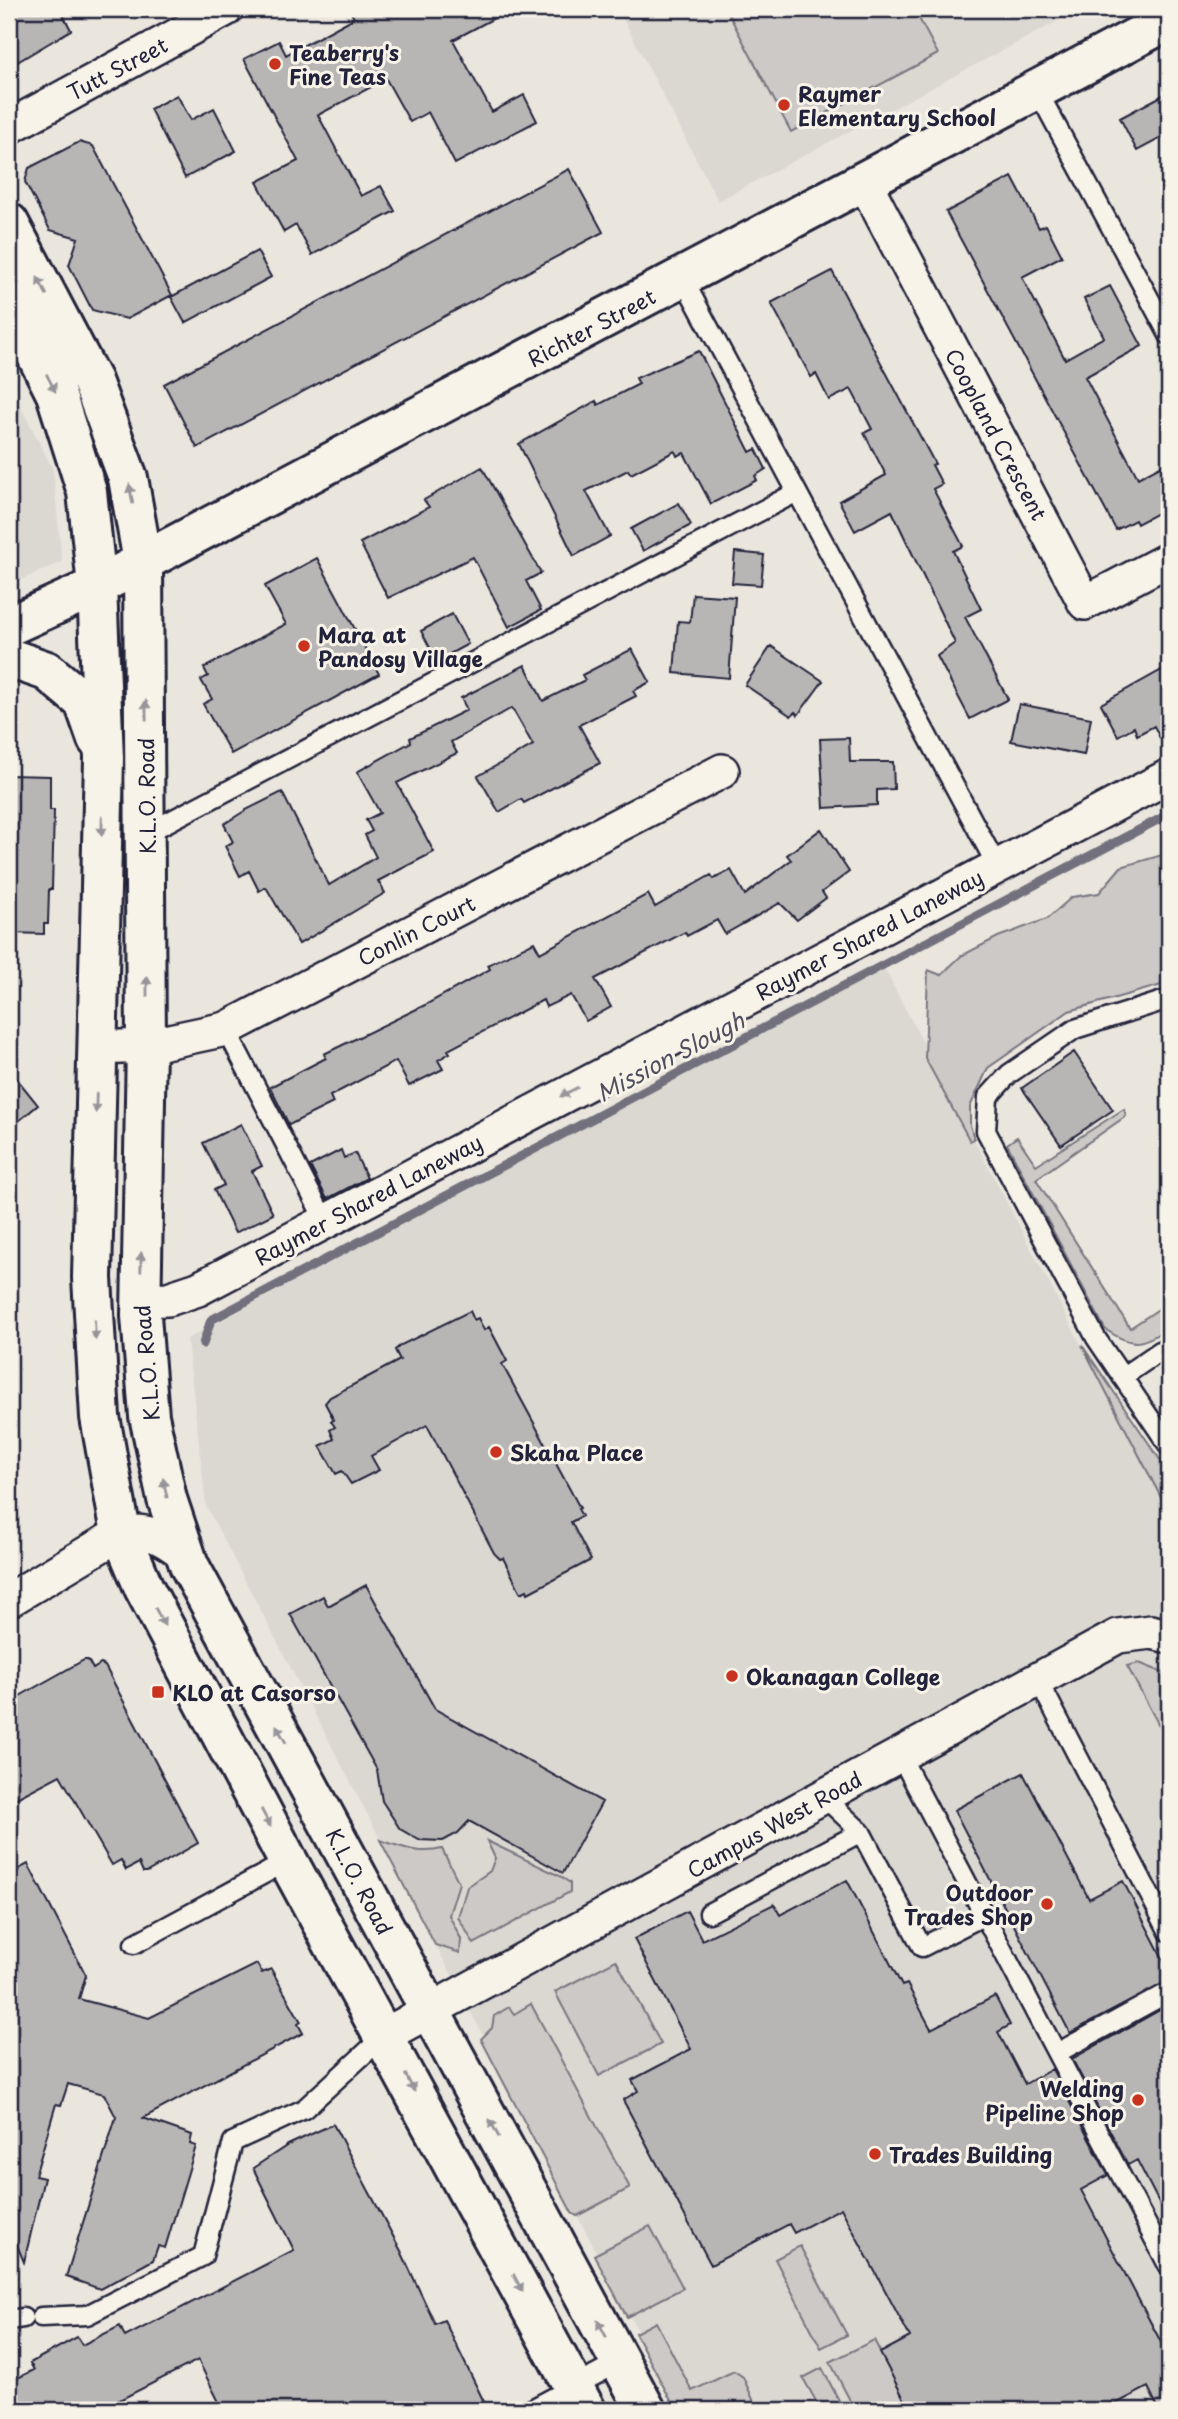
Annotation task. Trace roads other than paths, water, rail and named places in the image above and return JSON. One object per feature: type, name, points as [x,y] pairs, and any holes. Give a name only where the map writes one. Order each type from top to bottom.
[{"type":"main road","name":"Richter Street","points":[[9,626],[97,586],[683,279],[1169,20]]},
{"type":"main road","name":"K.L.O. Road","points":[[9,223],[92,381],[128,478],[144,561],[146,1046],[140,1300],[149,1416],[167,1499],[183,1553],[646,2410]]},
{"type":"main road","name":"K.L.O. Road","points":[[9,300],[56,394],[83,480],[97,586],[104,758],[92,1279],[100,1417],[127,1549],[288,1861],[580,2399]]},
{"type":"main road","points":[[9,658],[47,671],[83,702],[104,758]]},
{"type":"street","name":"Tutt Street","points":[[9,127],[226,9]]},
{"type":"street","name":"Coopland Crescent","points":[[864,181],[1085,603],[1169,559]]},
{"type":"street","name":"Conlin Court","points":[[98,1048],[146,1046],[226,1029],[722,771]]},
{"type":"street","name":"Raymer Shared Laneway","points":[[140,1300],[168,1299],[198,1289],[1169,776]]},
{"type":"street","points":[[9,1600],[40,1584],[127,1549],[140,1530],[164,1538],[183,1553]]},
{"type":"street","name":"Campus West Road","points":[[384,2035],[1118,1636],[1151,1632],[1169,1636]]},
{"type":"lane","points":[[1037,90],[1169,335]]},
{"type":"lane","points":[[683,279],[997,866]]},
{"type":"lane","points":[[147,833],[797,492]]},
{"type":"lane","points":[[1169,999],[1074,1029],[1009,1074],[988,1097],[986,1130],[1096,1338],[1169,1446]]},
{"type":"lane","points":[[226,1029],[325,1221]]},
{"type":"lane","points":[[1122,1377],[1169,1345]]},
{"type":"lane","points":[[1047,1697],[1169,1932]]},
{"type":"lane","points":[[900,1755],[1169,2267]]},
{"type":"lane","points":[[824,1797],[861,1832],[922,1947],[985,1914]]},
{"type":"lane","points":[[709,1913],[861,1832]]},
{"type":"lane","points":[[134,1944],[288,1861]]},
{"type":"lane","points":[[1057,2053],[1169,1992]]},
{"type":"lane","points":[[24,2318],[86,2315],[203,2256],[233,2142],[304,2109],[384,2035]]},
{"type":"lane","points":[[530,2410],[580,2399],[620,2362]]},
{"type":"waterway","name":"Mission Slough","points":[[203,1344],[211,1320],[1169,814]]},
{"type":"place","name":"Teaberry's Fine Teas","points":[[275,64]]},
{"type":"place","name":"Raymer Elementary School","points":[[784,105]]},
{"type":"place","name":"Mara at Pandosy Village","points":[[304,646]]},
{"type":"place","name":"Skaha Place","points":[[496,1452]]},
{"type":"place","name":"Okanagan College","points":[[732,1676]]},
{"type":"place","name":"KLO at Casorso","points":[[158,1692]]},
{"type":"place","name":"Outdoor Trades Shop","points":[[1047,1904]]},
{"type":"place","name":"Welding Pipeline Shop","points":[[1138,2100]]},
{"type":"place","name":"Trades Building","points":[[875,2154]]}]
